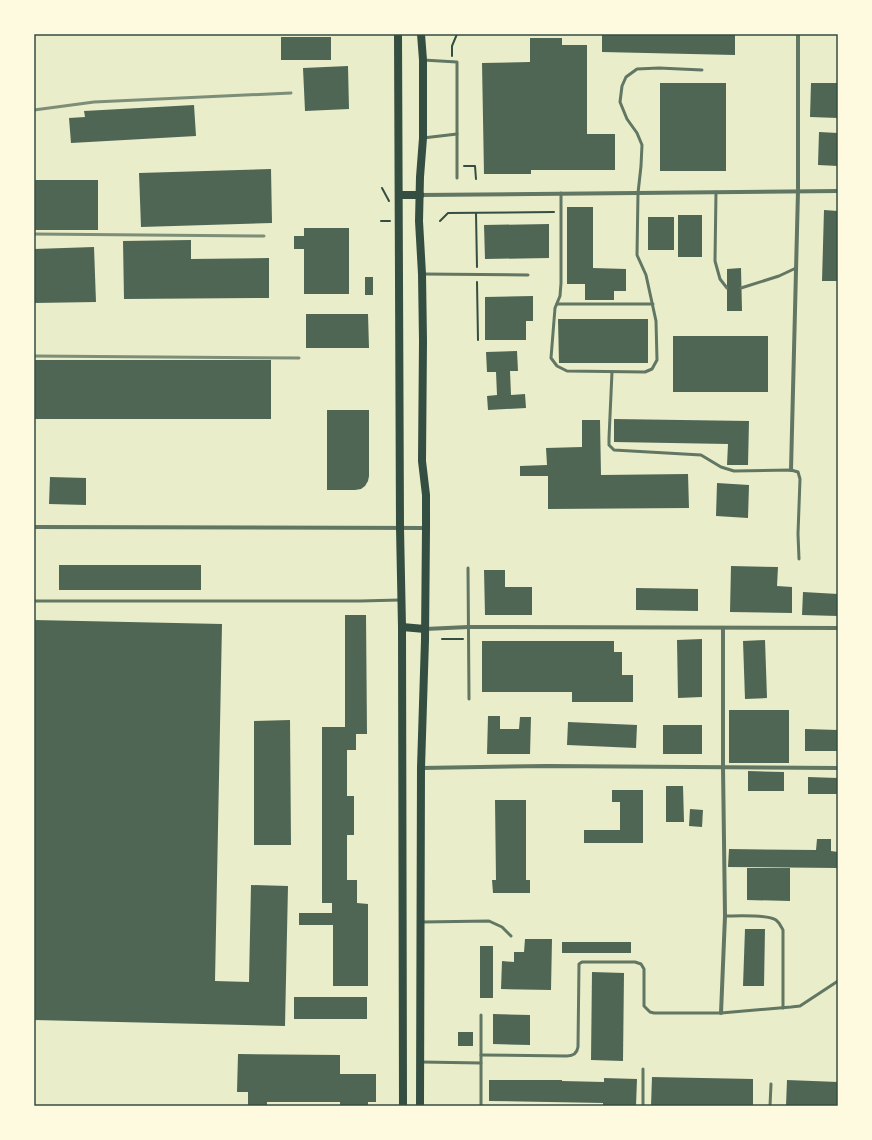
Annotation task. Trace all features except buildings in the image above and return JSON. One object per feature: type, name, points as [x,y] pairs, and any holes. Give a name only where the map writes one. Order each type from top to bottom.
[{"type":"main road","points":[[398,34],[400,528],[402,600],[403,1106]]},
{"type":"main road","points":[[420,1106],[421,768],[426,528],[426,495],[422,461],[423,341],[422,274],[419,221],[423,138],[423,60],[421,34]]},
{"type":"main road","points":[[399,195],[420,195]]},
{"type":"main road","points":[[402,627],[425,629]]},
{"type":"street","points":[[791,470],[798,191],[798,34]]},
{"type":"street","points":[[420,195],[838,191]]},
{"type":"street","points":[[34,527],[426,528]]},
{"type":"street","points":[[425,629],[468,627],[838,628]]},
{"type":"street","points":[[721,1013],[725,916],[723,628]]},
{"type":"street","points":[[421,768],[547,766],[838,768]]},
{"type":"lane","points":[[423,60],[457,62],[457,178]]},
{"type":"lane","points":[[561,194],[561,283],[560,296],[555,308],[551,358],[557,366],[567,371],[645,372],[652,369],[656,360],[656,321],[646,275],[637,255],[638,193],[642,163],[642,146],[637,133],[628,120],[620,102],[622,86],[626,77],[637,69],[659,68],[702,70]]},
{"type":"lane","points":[[423,138],[457,134]]},
{"type":"lane","points":[[716,192],[715,261],[720,279],[727,288]]},
{"type":"lane","points":[[741,288],[779,276],[796,268]]},
{"type":"lane","points":[[422,274],[528,275]]},
{"type":"lane","points":[[557,304],[652,304]]},
{"type":"lane","points":[[612,372],[608,438],[609,445],[614,450],[701,455],[721,467],[734,471],[791,470],[798,472],[800,479],[798,534],[800,559]]},
{"type":"lane","points":[[468,568],[469,699]]},
{"type":"lane","points":[[34,601],[360,602],[402,600]]},
{"type":"lane","points":[[725,916],[763,917],[775,919],[780,923],[784,930],[783,1008]]},
{"type":"lane","points":[[420,922],[489,921],[502,927],[511,936]]},
{"type":"lane","points":[[481,1055],[568,1056],[575,1054],[578,1047],[579,964],[582,962],[635,962],[641,964],[644,969],[644,1006],[654,1014],[721,1013],[800,1006],[838,981]]},
{"type":"lane","points":[[481,1015],[481,1106]]},
{"type":"lane","points":[[420,1062],[481,1063]]},
{"type":"lane","points":[[643,1069],[643,1106]]},
{"type":"lane","points":[[770,1106],[771,1084]]},
{"type":"path","points":[[452,62],[452,46],[457,34]]},
{"type":"path","points":[[457,166],[475,166],[476,179]]},
{"type":"path","points":[[440,221],[448,213],[561,212]]},
{"type":"path","points":[[442,639],[468,639]]},
{"type":"railway","points":[[34,110],[94,102],[291,93]]},
{"type":"railway","points":[[34,234],[264,236]]},
{"type":"railway","points":[[34,356],[299,358]]}]
